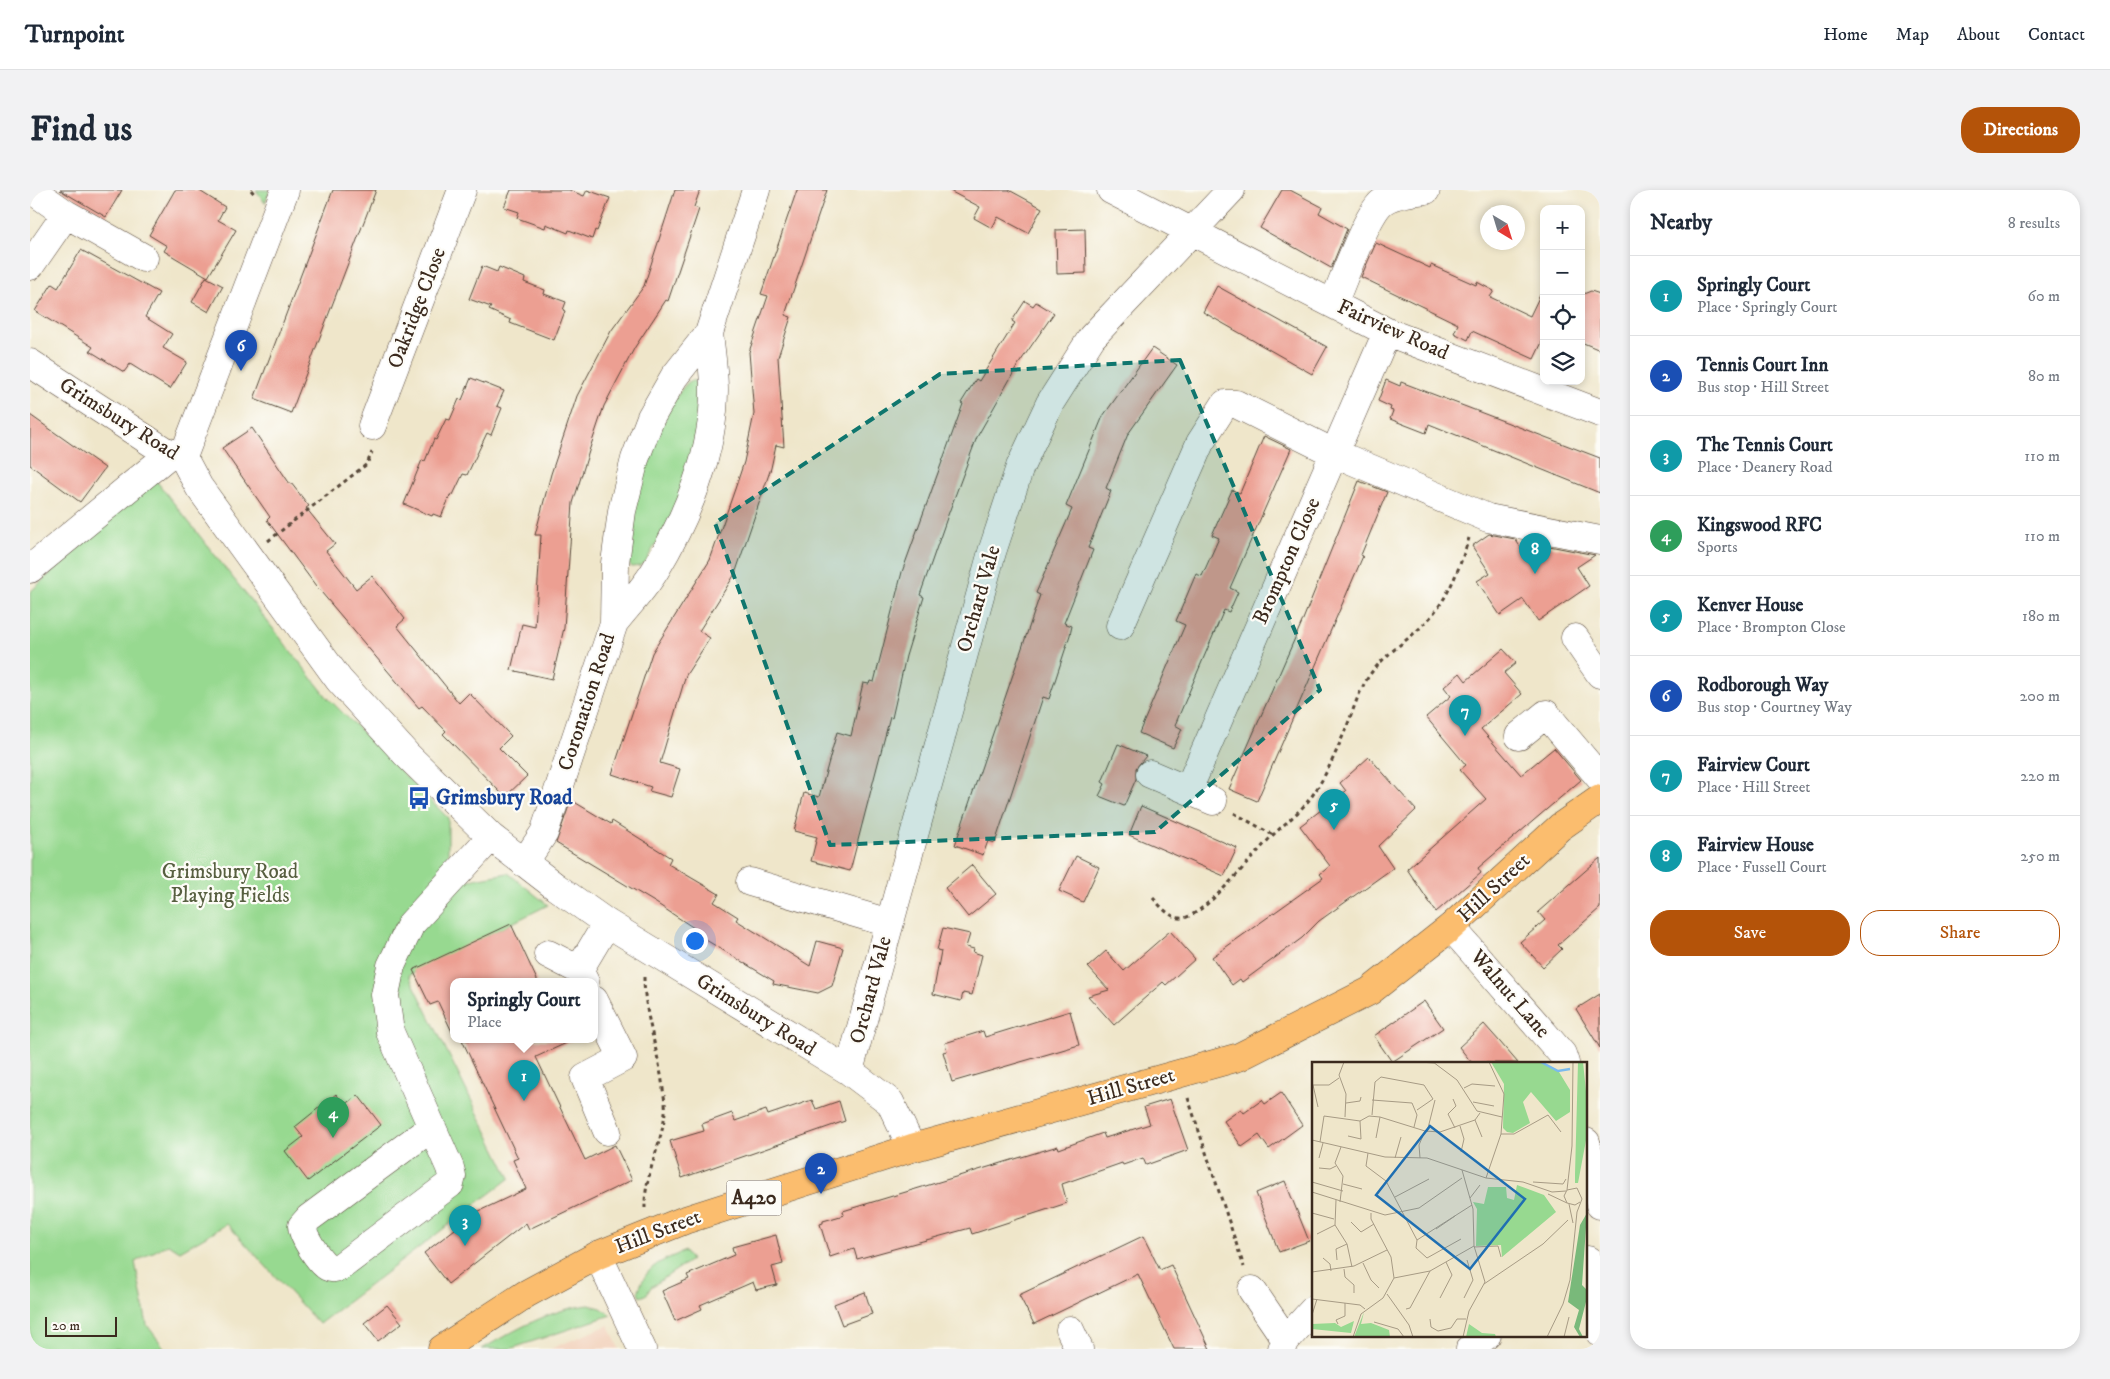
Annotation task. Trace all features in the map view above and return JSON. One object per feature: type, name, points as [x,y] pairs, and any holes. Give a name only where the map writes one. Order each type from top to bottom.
[{"type":"main road","name":"Hill Street","points":[[598,1255],[685,1220],[912,1148],[1239,1057],[1370,991],[1451,927],[1560,827],[1600,799]]},
{"type":"main road","name":"A420","points":[[442,1349],[526,1294],[598,1255]]},
{"type":"street","points":[[32,190],[66,214],[144,258]]},
{"type":"street","points":[[30,569],[177,455],[285,190]]},
{"type":"street","name":"Oakridge Close","points":[[372,426],[462,190]]},
{"type":"street","name":"Coronation Road","points":[[524,864],[544,833],[614,623],[615,563],[622,511],[635,459],[651,418],[674,377],[709,333],[756,190]]},
{"type":"street","points":[[1111,190],[1192,232]]},
{"type":"street","name":"Orchard Vale","points":[[849,1072],[992,552],[1020,468],[1050,403],[1092,337],[1232,190]]},
{"type":"street","points":[[1333,304],[1369,222],[1382,202],[1398,195],[1426,190]]},
{"type":"street","points":[[30,266],[66,214]]},
{"type":"street","name":"Fairview Road","points":[[1192,232],[1387,332],[1600,413]]},
{"type":"street","name":"Brompton Close","points":[[1188,790],[1387,332]]},
{"type":"street","name":"Coronation Road","points":[[614,623],[655,571],[680,523],[697,478],[709,435],[714,391],[709,333]]},
{"type":"street","name":"Grimsbury Road","points":[[30,363],[163,450],[177,455],[339,680],[406,754],[491,837],[524,864],[608,923],[849,1072],[890,1102],[912,1148]]},
{"type":"street","points":[[1120,626],[1200,443],[1225,404],[1236,404],[1334,453],[1488,518],[1600,540]]},
{"type":"street","points":[[1575,638],[1600,674]]},
{"type":"street","points":[[1518,736],[1546,714],[1600,778]]},
{"type":"street","points":[[1150,774],[1213,801]]},
{"type":"street","points":[[431,1128],[309,1218],[302,1226],[302,1234],[326,1266],[333,1269],[340,1267],[450,1184],[452,1176],[450,1168],[390,1032],[386,996],[391,966],[411,924],[491,837]]},
{"type":"street","points":[[750,882],[890,923]]},
{"type":"street","points":[[548,954],[582,976],[608,923]]},
{"type":"street","name":"Walnut Lane","points":[[1451,927],[1562,1054],[1565,1062]]},
{"type":"street","points":[[598,1008],[623,1058],[585,1078],[608,1131]]},
{"type":"street","points":[[1588,1151],[1600,1205]]},
{"type":"street","points":[[598,1255],[642,1349]]},
{"type":"street","points":[[1591,1258],[1600,1334]]},
{"type":"street","points":[[1252,1290],[1284,1344],[1312,1311]]},
{"type":"street","points":[[1470,1349],[1487,1336]]},
{"type":"path","points":[[249,556],[367,464],[381,430],[372,426]]},
{"type":"path","points":[[1153,898],[1174,916],[1183,918],[1195,912],[1235,878],[1314,793],[1340,744],[1367,678],[1390,652],[1426,622],[1442,602],[1458,571],[1477,514]]},
{"type":"path","points":[[1213,801],[1273,835]]},
{"type":"path","points":[[644,946],[644,998],[660,1060],[665,1111],[658,1150],[644,1191],[645,1236]]},
{"type":"path","points":[[1180,1073],[1252,1290]]},
{"type":"highlighted area","points":[[1180,360],[1320,690],[1155,832],[830,845],[715,523],[940,374]]},
{"type":"shaded area","points":[[609,1325],[619,1349],[550,1349]]},
{"type":"green space","points":[[256,190],[270,190],[265,203]]},
{"type":"green space","points":[[691,380],[696,382],[700,411],[698,430],[688,469],[671,517],[662,534],[646,561],[641,566],[632,567],[628,564],[634,502],[638,489],[656,436],[673,402]]},
{"type":"green space","name":"Grimsbury Road Playing Fields","points":[[154,478],[327,697],[448,818],[448,862],[469,880],[508,873],[548,905],[409,975],[510,1178],[319,1324],[227,1224],[180,1251],[168,1244],[135,1262],[147,1325],[165,1349],[30,1349],[30,592]]},
{"type":"green space","points":[[685,1251],[691,1260],[651,1287],[646,1295],[640,1297],[638,1293],[641,1284],[650,1270],[661,1262]]},
{"type":"green space","points":[[589,1305],[601,1308],[611,1315],[510,1349],[482,1349],[520,1328],[547,1316],[575,1307]]},
{"type":"building","points":[[60,190],[122,190],[106,217]]},
{"type":"building","points":[[175,190],[198,190],[225,207],[218,220],[236,230],[208,277],[164,251],[167,246],[149,235]]},
{"type":"building","points":[[333,190],[376,190],[291,413],[254,399]]},
{"type":"building","points":[[511,190],[569,190],[584,196],[587,190],[610,198],[592,239],[569,230],[568,233],[546,224],[545,228],[517,218],[519,212],[504,207]]},
{"type":"building","points":[[675,190],[700,190],[694,207],[699,209],[668,301],[666,300],[635,347],[618,379],[604,406],[589,451],[573,503],[564,628],[552,679],[511,670],[522,624],[535,627],[541,535],[535,535],[551,474],[577,396],[611,331],[644,286]]},
{"type":"building","points":[[797,190],[827,190],[785,315],[791,317],[778,357],[784,447],[776,445],[771,468],[735,574],[699,631],[710,638],[686,675],[660,763],[680,769],[671,797],[649,791],[651,787],[612,774],[652,653],[710,560],[744,462],[754,414],[749,352],[768,296],[761,294]]},
{"type":"building","points":[[948,190],[1009,190],[1042,208],[1028,233],[998,217],[992,228],[974,218],[980,207]]},
{"type":"building","points":[[1282,190],[1290,190],[1322,207],[1319,213],[1347,229],[1331,268],[1260,228]]},
{"type":"building","points":[[1085,229],[1086,273],[1057,274],[1056,230]]},
{"type":"building","points":[[1376,243],[1430,268],[1431,265],[1476,285],[1477,282],[1494,291],[1490,297],[1530,316],[1540,295],[1540,346],[1534,359],[1472,331],[1468,340],[1454,333],[1458,324],[1361,277]]},
{"type":"building","points":[[81,250],[159,293],[145,317],[172,334],[163,348],[187,362],[170,389],[130,364],[124,372],[90,351],[93,347],[35,311],[52,284],[58,288]]},
{"type":"building","points":[[482,266],[497,272],[499,267],[525,278],[524,282],[545,290],[544,294],[566,302],[563,310],[565,311],[554,340],[510,323],[511,320],[489,310],[491,307],[469,299]]},
{"type":"building","points":[[206,277],[223,286],[209,312],[192,302]]},
{"type":"building","points":[[1217,286],[1327,347],[1312,374],[1203,312]]},
{"type":"building","points":[[1591,291],[1600,294],[1600,350],[1585,344],[1585,293]]},
{"type":"building","points":[[1025,301],[1033,306],[1036,302],[1054,313],[1018,365],[977,437],[948,515],[920,595],[924,597],[906,656],[892,718],[890,717],[850,871],[811,861],[817,837],[794,831],[804,793],[819,797],[837,732],[851,736],[863,683],[869,684],[870,681],[874,682],[902,572],[963,404],[961,403],[976,379],[979,381],[1015,323],[1012,321]]},
{"type":"building","points":[[1152,348],[1177,365],[1128,434],[1106,488],[1111,491],[1088,548],[1093,550],[1064,623],[1072,626],[1070,635],[1049,699],[1043,697],[995,843],[988,841],[983,855],[955,845],[1040,595],[1036,593],[1072,509],[1066,506],[1103,416]]},
{"type":"building","points":[[471,378],[504,391],[497,406],[502,408],[491,435],[487,433],[467,475],[463,474],[453,495],[451,494],[441,517],[433,514],[432,516],[404,504],[422,460],[425,461],[434,439],[436,440],[446,419],[450,420],[459,399],[462,400]]},
{"type":"building","points":[[1386,380],[1400,386],[1401,382],[1600,458],[1600,493],[1429,424],[1426,433],[1390,419],[1393,411],[1390,410],[1391,407],[1378,401]]},
{"type":"building","points":[[30,415],[105,468],[80,502],[30,465]]},
{"type":"building","points":[[252,428],[290,484],[309,506],[306,508],[335,544],[326,551],[356,589],[372,576],[405,619],[397,626],[459,703],[469,693],[511,736],[499,748],[527,776],[505,797],[443,734],[446,731],[422,706],[419,708],[316,586],[267,520],[270,517],[222,448]]},
{"type":"building","points":[[1264,436],[1291,449],[1230,588],[1238,592],[1229,612],[1224,610],[1175,725],[1182,729],[1173,748],[1139,733],[1185,625],[1176,621],[1196,574],[1202,576],[1219,538],[1212,535],[1232,490],[1240,493]]},
{"type":"building","points":[[1359,481],[1387,492],[1361,555],[1363,556],[1257,801],[1229,789],[1302,622]]},
{"type":"building","points":[[1489,534],[1515,539],[1525,554],[1539,544],[1595,555],[1577,567],[1589,586],[1538,621],[1523,599],[1500,615],[1477,581],[1490,573],[1472,546]]},
{"type":"building","points":[[1503,649],[1516,663],[1504,673],[1522,694],[1481,729],[1521,775],[1554,748],[1581,780],[1478,868],[1481,873],[1436,912],[1407,869],[1486,799],[1460,770],[1466,765],[1426,717],[1451,696],[1444,687],[1460,673],[1466,681]]},
{"type":"building","points":[[1118,744],[1146,756],[1136,768],[1136,779],[1124,806],[1099,796],[1105,784],[1102,782]]},
{"type":"building","points":[[1369,757],[1416,810],[1378,846],[1393,868],[1319,921],[1302,938],[1242,982],[1240,979],[1232,985],[1212,957],[1323,878],[1320,874],[1330,866],[1300,826],[1346,791],[1340,783]]},
{"type":"building","points":[[571,800],[611,824],[612,821],[671,858],[668,864],[719,894],[714,902],[738,917],[736,920],[810,966],[817,941],[843,948],[832,986],[818,993],[773,984],[774,981],[701,937],[703,934],[656,903],[556,843]]},
{"type":"building","points":[[1141,806],[1237,848],[1224,876],[1129,835]]},
{"type":"building","points":[[1076,856],[1099,867],[1083,902],[1059,891]]},
{"type":"building","points":[[1600,858],[1600,908],[1558,945],[1562,949],[1543,967],[1520,942],[1545,920],[1538,912]]},
{"type":"building","points":[[972,865],[996,894],[968,917],[945,888]]},
{"type":"building","points":[[511,924],[536,978],[450,978],[450,1028],[438,1002],[430,1005],[413,970]]},
{"type":"building","points":[[943,928],[970,934],[966,947],[974,949],[973,952],[982,955],[972,995],[963,993],[961,1001],[933,994],[941,951],[937,950]]},
{"type":"building","points":[[1170,931],[1195,959],[1166,985],[1163,982],[1114,1025],[1088,996],[1109,990],[1088,967],[1106,951],[1124,971]]},
{"type":"building","points":[[1600,994],[1600,1048],[1576,1009]]},
{"type":"building","points":[[1424,1001],[1443,1028],[1392,1062],[1374,1036]]},
{"type":"building","points":[[1070,1011],[1079,1045],[952,1082],[943,1052],[947,1051],[945,1043],[983,1031],[985,1037]]},
{"type":"building","points":[[1484,1024],[1517,1062],[1471,1062],[1459,1047]]},
{"type":"building","points":[[463,1043],[566,1043],[536,1057],[585,1160],[615,1145],[632,1180],[529,1229],[526,1223],[448,1284],[424,1253],[477,1212],[526,1189],[513,1160],[518,1158]]},
{"type":"building","points":[[1281,1093],[1302,1125],[1269,1149],[1259,1135],[1242,1147],[1224,1121],[1241,1109],[1244,1113],[1262,1100],[1265,1104]]},
{"type":"building","points":[[336,1094],[345,1105],[358,1095],[381,1125],[308,1181],[285,1151],[303,1137],[295,1127]]},
{"type":"building","points":[[1170,1099],[1188,1150],[1146,1165],[1143,1158],[1123,1165],[1122,1163],[1062,1184],[1067,1203],[972,1234],[970,1228],[857,1259],[854,1249],[830,1257],[820,1224],[823,1221],[844,1215],[843,1211],[1058,1146],[1059,1149],[1103,1133],[1105,1138],[1150,1124],[1144,1107]]},
{"type":"building","points":[[812,1100],[816,1109],[839,1101],[845,1121],[682,1178],[670,1141],[704,1131],[702,1124],[732,1113],[735,1121],[766,1110],[768,1115]]},
{"type":"building","points":[[1285,1181],[1309,1241],[1279,1252],[1256,1193]]},
{"type":"building","points":[[776,1235],[783,1264],[772,1267],[777,1285],[756,1290],[753,1282],[700,1305],[702,1309],[675,1321],[662,1291],[689,1279],[687,1275],[734,1255],[732,1247]]},
{"type":"building","points":[[1143,1236],[1160,1270],[1171,1265],[1210,1349],[1174,1349],[1138,1274],[1034,1324],[1019,1295]]},
{"type":"building","points":[[865,1292],[872,1314],[842,1325],[834,1304]]},
{"type":"building","points":[[387,1305],[402,1323],[378,1341],[364,1323]]},
{"type":"place","name":"Rodborough Way","points":[[241,371]]},
{"type":"place","name":"Fairview House","points":[[1535,574]]},
{"type":"place","name":"Fairview Court","points":[[1465,736]]},
{"type":"place","name":"Grimsbury Road","points":[[419,798]]},
{"type":"place","name":"Kenver House","points":[[1334,830]]},
{"type":"place","name":"Springly Court","points":[[524,1101]]},
{"type":"place","name":"Kingswood RFC","points":[[333,1138]]},
{"type":"place","name":"Tennis Court Inn","points":[[821,1194]]},
{"type":"place","name":"The Tennis Court","points":[[465,1246]]}]
